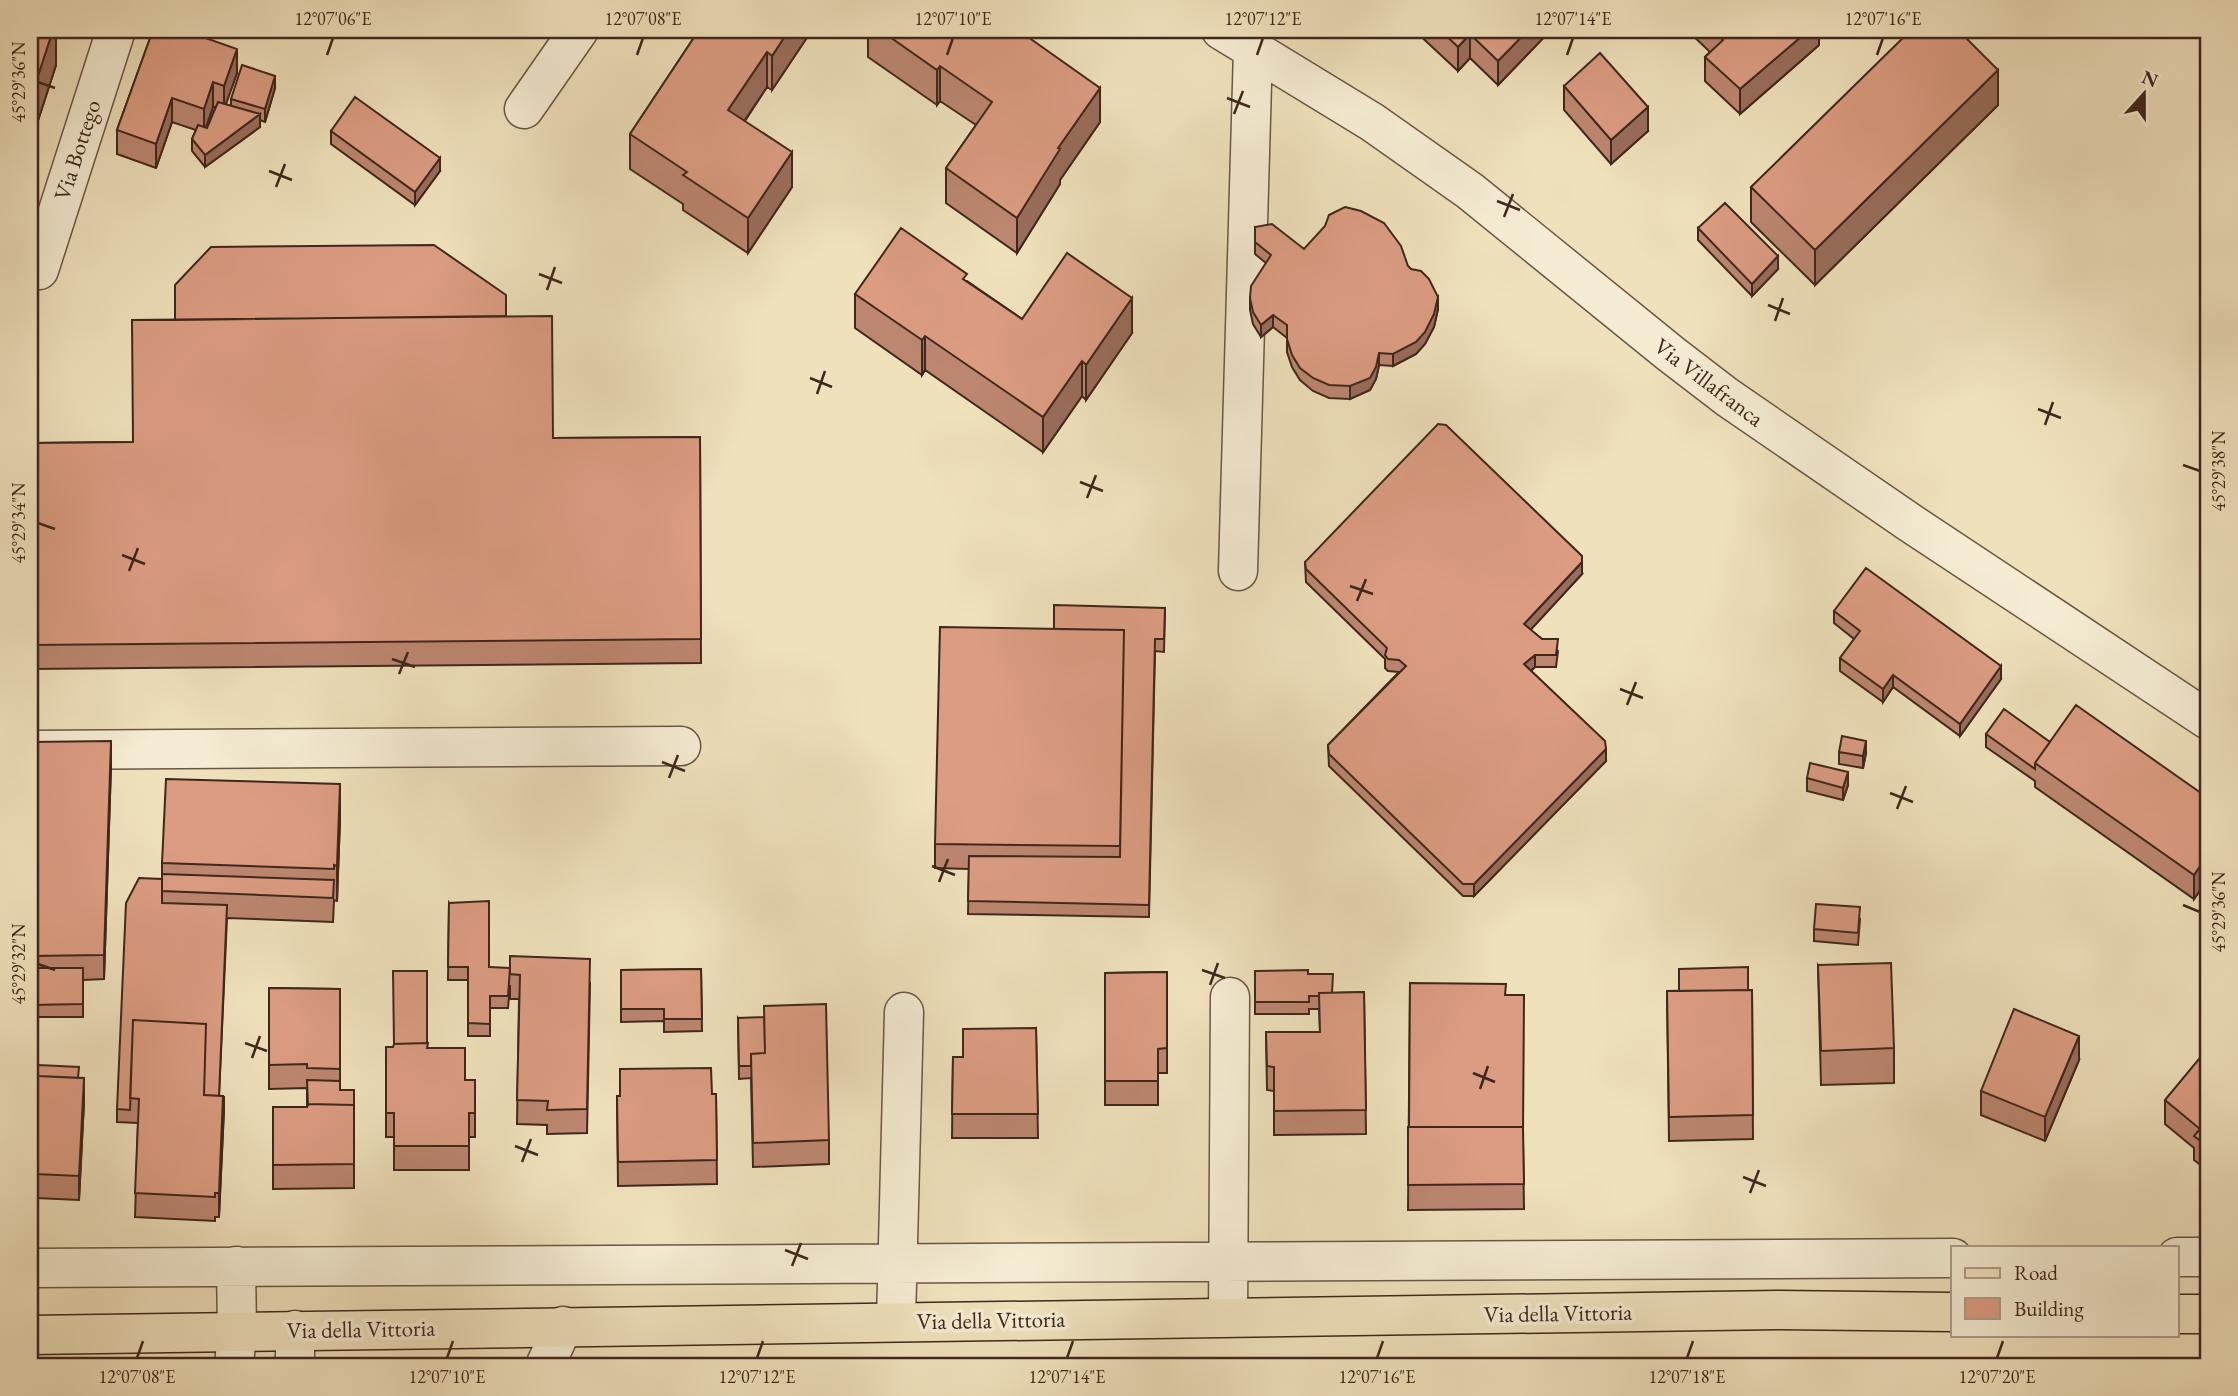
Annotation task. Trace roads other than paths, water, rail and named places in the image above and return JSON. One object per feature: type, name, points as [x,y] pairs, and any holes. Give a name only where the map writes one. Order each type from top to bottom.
[{"type":"main road","name":"Via della Vittoria","points":[[30,1335],[236,1349],[295,1348],[564,1326],[1777,1310],[1951,1312]]},
{"type":"main road","points":[[2178,1314],[2208,1314]]},
{"type":"street","name":"Via Bottego","points":[[39,270],[116,30]]},
{"type":"street","points":[[523,109],[579,30]]},
{"type":"street","name":"Via Villafranca","points":[[1221,30],[1372,122],[1470,191],[1727,397],[1909,522],[2208,720]]},
{"type":"street","points":[[1238,571],[1253,49]]},
{"type":"street","points":[[30,750],[681,746]]},
{"type":"street","points":[[1228,1317],[1230,997]]},
{"type":"street","points":[[896,1321],[904,1012]]},
{"type":"street","points":[[2178,1257],[2208,1257]]},
{"type":"street","points":[[30,1268],[1951,1258]]},
{"type":"street","points":[[236,1266],[236,1349]]},
{"type":"street","points":[[545,1366],[564,1326]]}]
